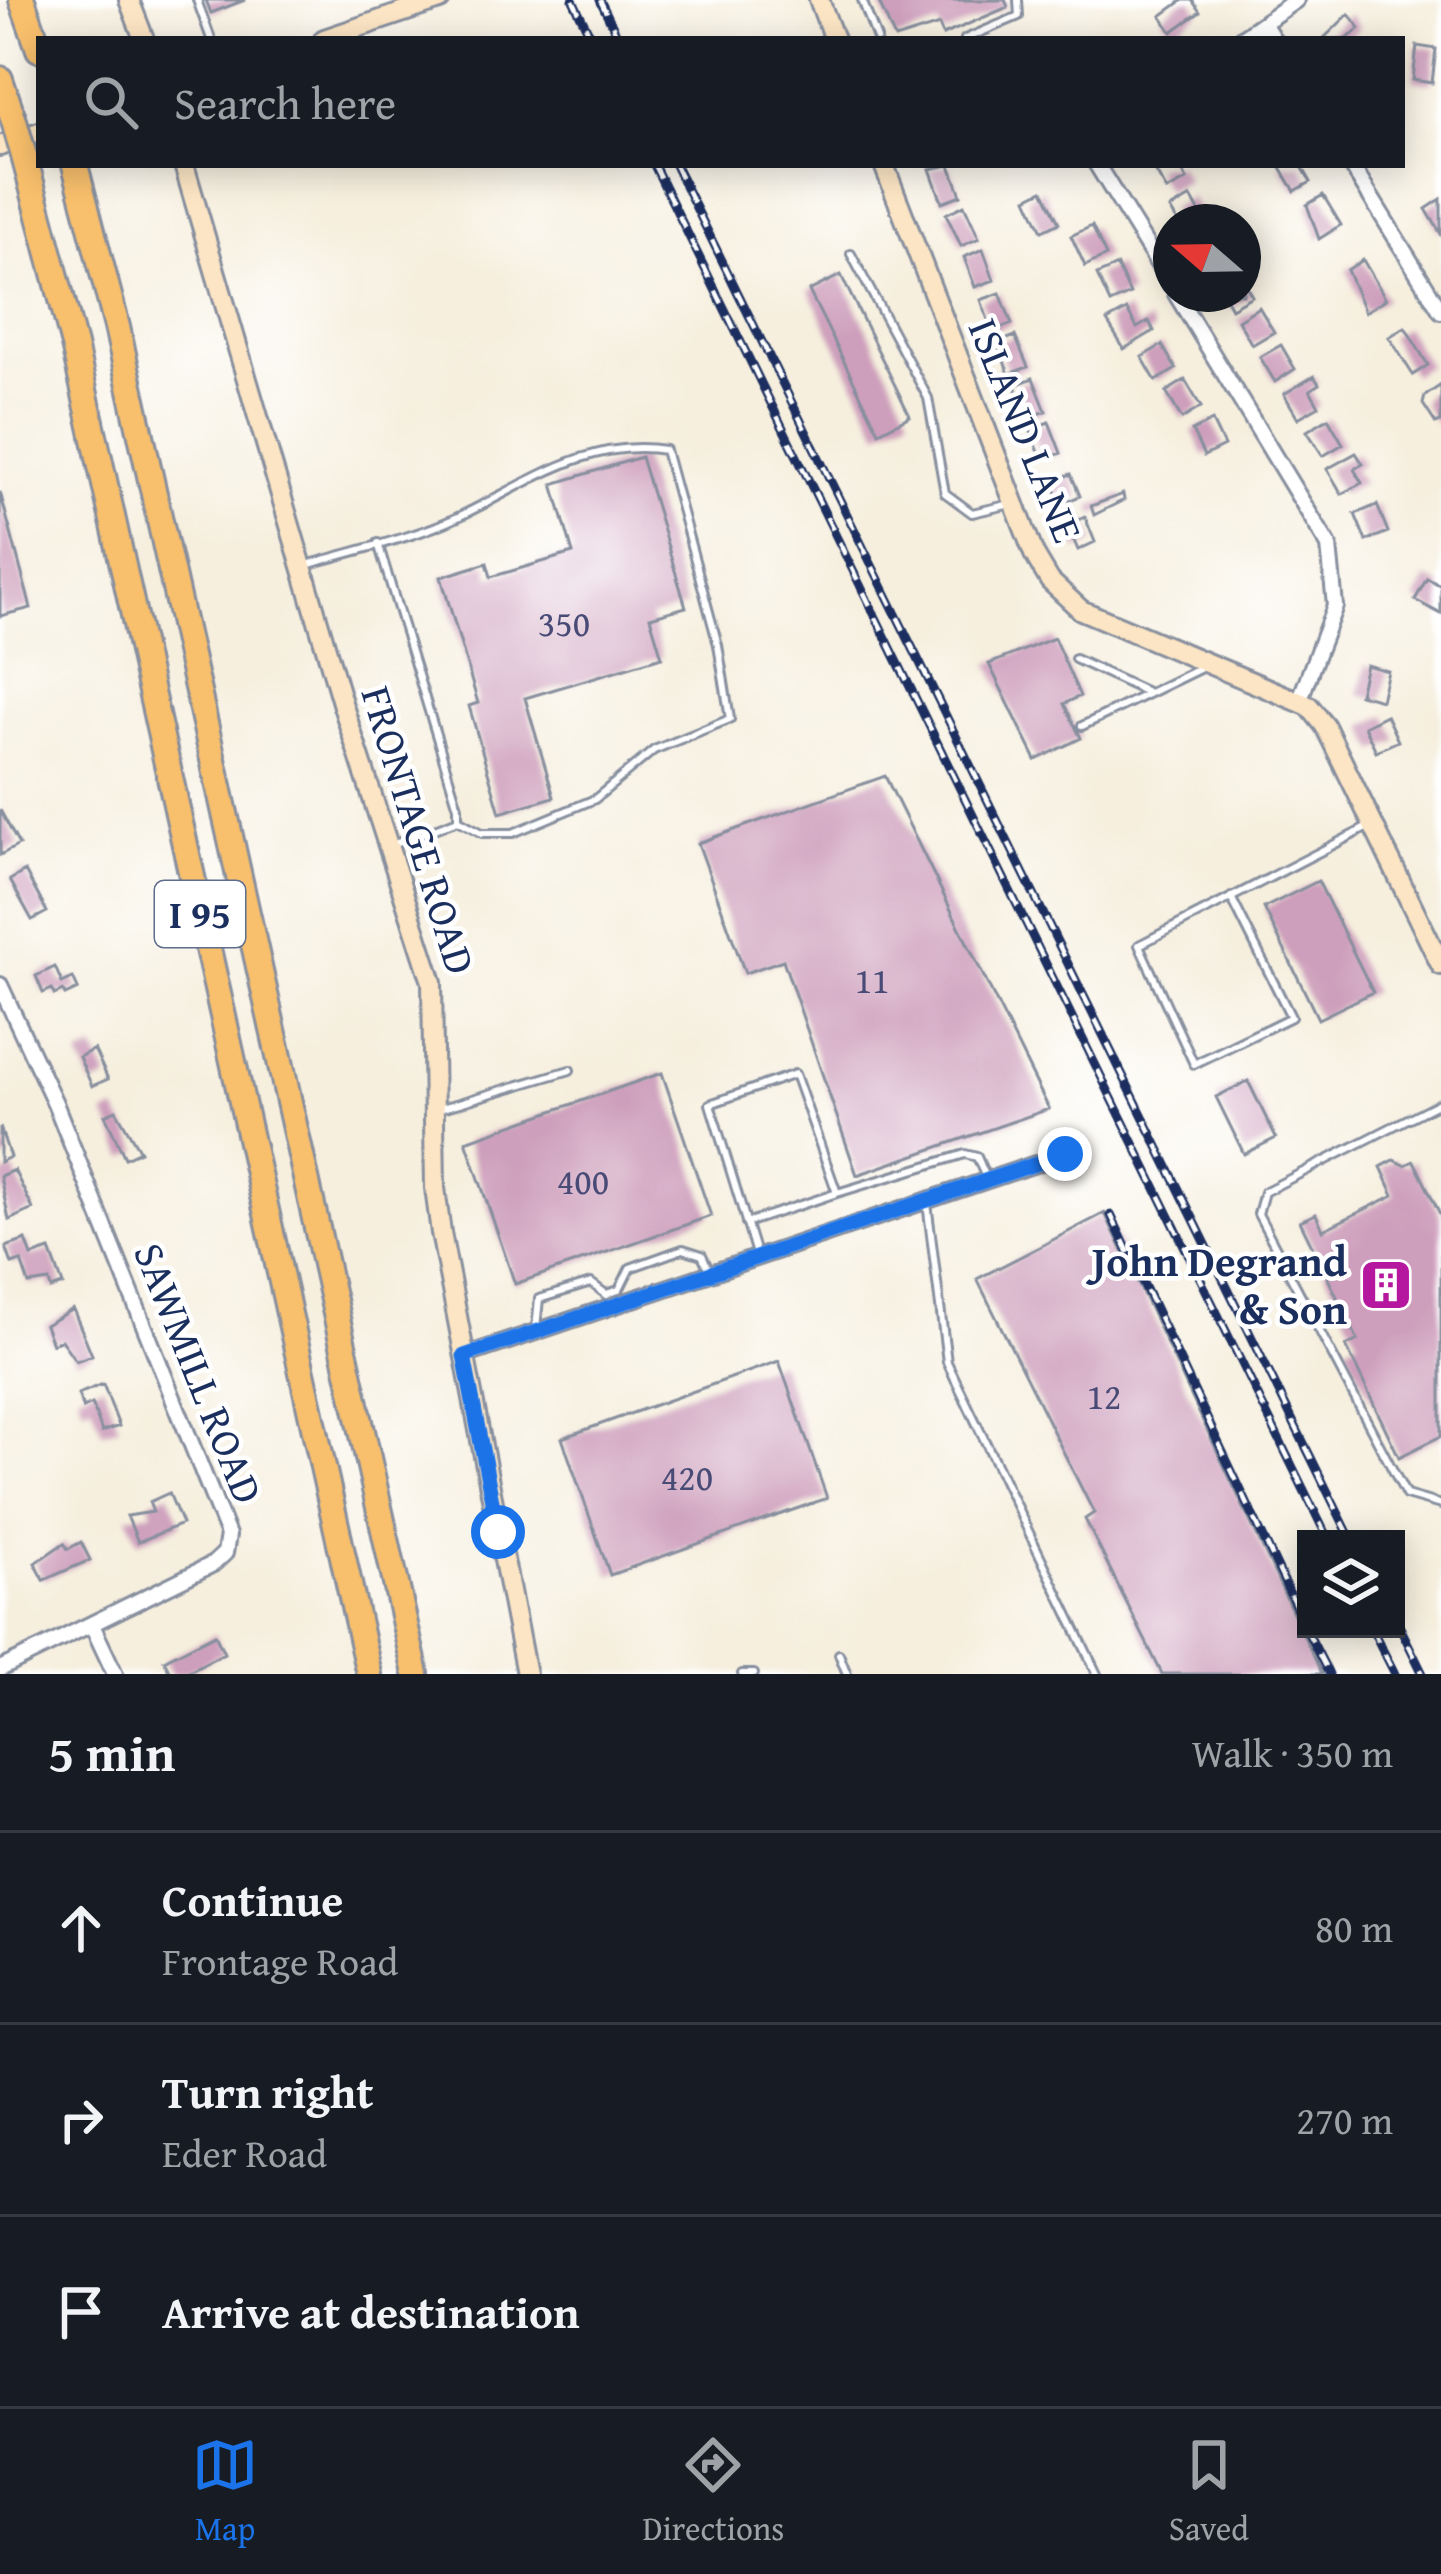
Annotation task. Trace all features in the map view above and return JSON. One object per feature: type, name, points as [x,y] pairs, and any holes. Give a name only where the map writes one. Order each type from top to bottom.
[{"type":"highway","points":[[22,0],[36,40]]},
{"type":"highway","name":"I 95","points":[[0,79],[25,156],[86,400],[370,1674]]},
{"type":"highway","name":"I 95","points":[[76,168],[121,346],[416,1674]]},
{"type":"street","points":[[129,0],[143,36]]},
{"type":"street","points":[[333,36],[440,0]]},
{"type":"street","points":[[819,0],[833,36]]},
{"type":"street","points":[[1244,36],[1296,0]]},
{"type":"street","points":[[1263,23],[1271,36]]},
{"type":"street","points":[[0,146],[36,133]]},
{"type":"street","name":"FRONTAGE ROAD","points":[[185,168],[432,982],[435,1188],[526,1674]]},
{"type":"street","name":"ISLAND LANE","points":[[885,168],[1034,554],[1071,602],[1300,699]]},
{"type":"street","points":[[1098,168],[1153,256]]},
{"type":"street","points":[[1353,168],[1440,306]]},
{"type":"street","points":[[1187,312],[1329,546],[1335,606],[1300,699],[1325,726],[1441,965]]},
{"type":"street","name":"SAWMILL ROAD","points":[[0,985],[55,1103],[228,1534],[225,1553],[213,1564],[0,1669]]},
{"type":"street","points":[[464,1356],[537,1332],[610,1300],[710,1274],[1065,1154]]},
{"type":"street","points":[[92,1624],[115,1674]]},
{"type":"lane","points":[[196,0],[210,36]]},
{"type":"lane","points":[[862,0],[876,36]]},
{"type":"lane","points":[[972,36],[1019,16],[1018,0]]},
{"type":"lane","points":[[851,254],[928,398],[945,493],[972,513],[1014,503]]},
{"type":"lane","points":[[303,566],[458,517],[547,469],[637,446],[665,450],[718,645],[730,719],[654,750],[595,799],[514,832],[482,833],[458,820],[378,543]]},
{"type":"lane","points":[[1075,659],[1149,692]]},
{"type":"lane","points":[[1082,726],[1209,664]]},
{"type":"lane","points":[[388,847],[458,820]]},
{"type":"lane","points":[[1231,897],[1291,1017],[1194,1064],[1139,945],[1231,897],[1372,824]]},
{"type":"lane","points":[[436,1109],[570,1070]]},
{"type":"lane","points":[[757,1258],[710,1104],[795,1074],[837,1193]]},
{"type":"lane","points":[[1441,1102],[1264,1192],[1258,1214],[1406,1495],[1441,1505]]},
{"type":"lane","points":[[746,1223],[964,1154],[977,1157],[987,1180]]},
{"type":"lane","points":[[926,1201],[947,1362],[1096,1674]]},
{"type":"lane","points":[[537,1332],[534,1312],[539,1299],[591,1283],[610,1300],[630,1268],[682,1249],[701,1256],[710,1274]]},
{"type":"lane","points":[[839,1654],[848,1674]]},
{"type":"lane","points":[[742,1674],[754,1674]]},
{"type":"building","points":[[206,0],[245,0],[211,13]]},
{"type":"building","points":[[878,0],[1005,0],[1008,7],[943,35],[939,25],[894,36]]},
{"type":"building","points":[[1183,0],[1192,0],[1200,12],[1172,32],[1161,16]]},
{"type":"building","points":[[1349,14],[1360,28],[1351,36],[1326,36]]},
{"type":"building","points":[[1417,46],[1436,49],[1432,83],[1413,80]]},
{"type":"building","points":[[951,168],[961,195],[942,202],[930,169]]},
{"type":"building","points":[[1181,168],[1187,180],[1167,191],[1154,169]]},
{"type":"building","points":[[1281,168],[1303,168],[1311,182],[1295,191]]},
{"type":"building","points":[[1043,190],[1059,223],[1042,231],[1027,198]]},
{"type":"building","points":[[1323,195],[1341,225],[1319,239],[1307,205]]},
{"type":"building","points":[[1441,199],[1441,234],[1426,209]]},
{"type":"building","points":[[964,205],[979,238],[961,246],[946,214]]},
{"type":"building","points":[[1092,226],[1106,256],[1085,266],[1071,236]]},
{"type":"building","points":[[983,249],[994,280],[975,287],[964,257]]},
{"type":"building","points":[[1363,260],[1386,299],[1365,312],[1347,270]]},
{"type":"building","points":[[1117,266],[1130,294],[1110,303],[1097,275]]},
{"type":"building","points":[[841,275],[910,416],[879,432],[809,291]]},
{"type":"building","points":[[1000,293],[1012,324],[992,331],[981,300]]},
{"type":"building","points":[[1127,310],[1137,328],[1149,321],[1154,331],[1124,349],[1107,321]]},
{"type":"building","points":[[1261,310],[1274,332],[1252,345],[1238,320]]},
{"type":"building","points":[[1405,327],[1428,365],[1413,375],[1389,337]]},
{"type":"building","points":[[1015,336],[1028,367],[1009,374],[997,343]]},
{"type":"building","points":[[1162,345],[1176,369],[1156,381],[1142,357]]},
{"type":"building","points":[[1281,345],[1295,369],[1275,382],[1260,357]]},
{"type":"building","points":[[1314,376],[1319,384],[1310,390],[1319,406],[1298,418],[1284,394]]},
{"type":"building","points":[[1033,378],[1046,411],[1027,418],[1015,385]]},
{"type":"building","points":[[1185,380],[1201,407],[1182,419],[1166,392]]},
{"type":"building","points":[[1441,385],[1441,422],[1436,424],[1423,404],[1425,396]]},
{"type":"building","points":[[1328,418],[1343,444],[1323,456],[1307,431]]},
{"type":"building","points":[[1212,421],[1224,446],[1204,456],[1192,431]]},
{"type":"building","points":[[1049,422],[1061,453],[1042,460],[1030,429]]},
{"type":"building","points":[[1356,453],[1363,464],[1354,469],[1362,483],[1342,494],[1327,469]]},
{"type":"building","points":[[641,457],[686,607],[650,617],[662,657],[525,698],[554,797],[500,813],[469,706],[478,703],[441,577],[487,563],[491,577],[573,553],[553,484]]},
{"type":"building","points":[[1071,474],[1080,496],[1061,504],[1052,481]]},
{"type":"building","points":[[0,492],[31,608],[0,616]]},
{"type":"building","points":[[1123,494],[1124,500],[1094,515],[1091,506]]},
{"type":"building","points":[[1377,505],[1388,532],[1366,541],[1355,514]]},
{"type":"building","points":[[1085,517],[1095,542],[1078,550],[1067,525]]},
{"type":"building","points":[[1427,578],[1441,586],[1441,614],[1415,600]]},
{"type":"building","points":[[1054,638],[1080,696],[1064,704],[1081,738],[1036,760],[989,664]]},
{"type":"building","points":[[1366,665],[1388,671],[1381,700],[1359,694]]},
{"type":"building","points":[[1386,715],[1398,741],[1376,751],[1364,726]]},
{"type":"building","points":[[885,776],[1049,1109],[857,1175],[783,960],[745,973],[698,843]]},
{"type":"building","points":[[0,810],[19,845],[0,855]]},
{"type":"building","points":[[25,871],[47,912],[32,920],[10,880]]},
{"type":"building","points":[[1318,881],[1373,992],[1318,1019],[1264,908]]},
{"type":"building","points":[[55,967],[62,983],[73,978],[78,989],[65,995],[63,991],[54,995],[52,989],[43,993],[36,976]]},
{"type":"building","points":[[94,1049],[108,1079],[92,1086],[79,1057]]},
{"type":"building","points":[[662,1073],[711,1216],[515,1284],[466,1141]]},
{"type":"building","points":[[1248,1081],[1276,1138],[1244,1154],[1216,1097]]},
{"type":"building","points":[[116,1110],[140,1151],[125,1158],[105,1115]]},
{"type":"building","points":[[0,1127],[10,1157],[0,1162]]},
{"type":"building","name":"John Degrand & Son","points":[[1394,1160],[1405,1165],[1414,1161],[1441,1216],[1441,1436],[1399,1457],[1346,1346],[1358,1340],[1300,1221],[1316,1214],[1323,1230],[1394,1195],[1381,1167]]},
{"type":"building","points":[[14,1170],[33,1209],[9,1220],[0,1176]]},
{"type":"building","points":[[1105,1213],[1297,1621],[1297,1638],[1305,1638],[1322,1674],[1162,1674],[1085,1519],[1094,1513],[977,1279]]},
{"type":"building","points":[[26,1240],[32,1256],[50,1250],[63,1285],[51,1289],[49,1281],[29,1284],[21,1261],[12,1264],[6,1247]]},
{"type":"building","points":[[73,1309],[92,1355],[76,1361],[61,1340],[52,1344],[45,1325]]},
{"type":"building","points":[[779,1361],[827,1498],[610,1575],[562,1438]]},
{"type":"building","points":[[103,1384],[119,1426],[102,1432],[92,1404],[83,1408],[78,1394]]},
{"type":"building","points":[[169,1493],[182,1524],[138,1542],[127,1516],[153,1512],[149,1502]]},
{"type":"building","points":[[81,1542],[90,1560],[44,1580],[35,1563],[64,1543],[68,1549]]},
{"type":"building","points":[[215,1634],[224,1653],[183,1674],[171,1674],[164,1660]]},
{"type":"railway","points":[[573,0],[591,36]]},
{"type":"railway","points":[[600,0],[618,36]]},
{"type":"railway","points":[[655,168],[1324,1530]]},
{"type":"railway","points":[[676,168],[1347,1530]]},
{"type":"railway","points":[[1111,1215],[1297,1609]]},
{"type":"railway","points":[[1405,1637],[1423,1674]]},
{"type":"railway","points":[[1311,1638],[1329,1674]]},
{"type":"railway","points":[[1377,1638],[1395,1674]]},
{"type":"place","name":"John Degrand & Son","points":[[1386,1285]]},
{"type":"route","points":[[498,1532],[464,1356],[1065,1154]]}]
